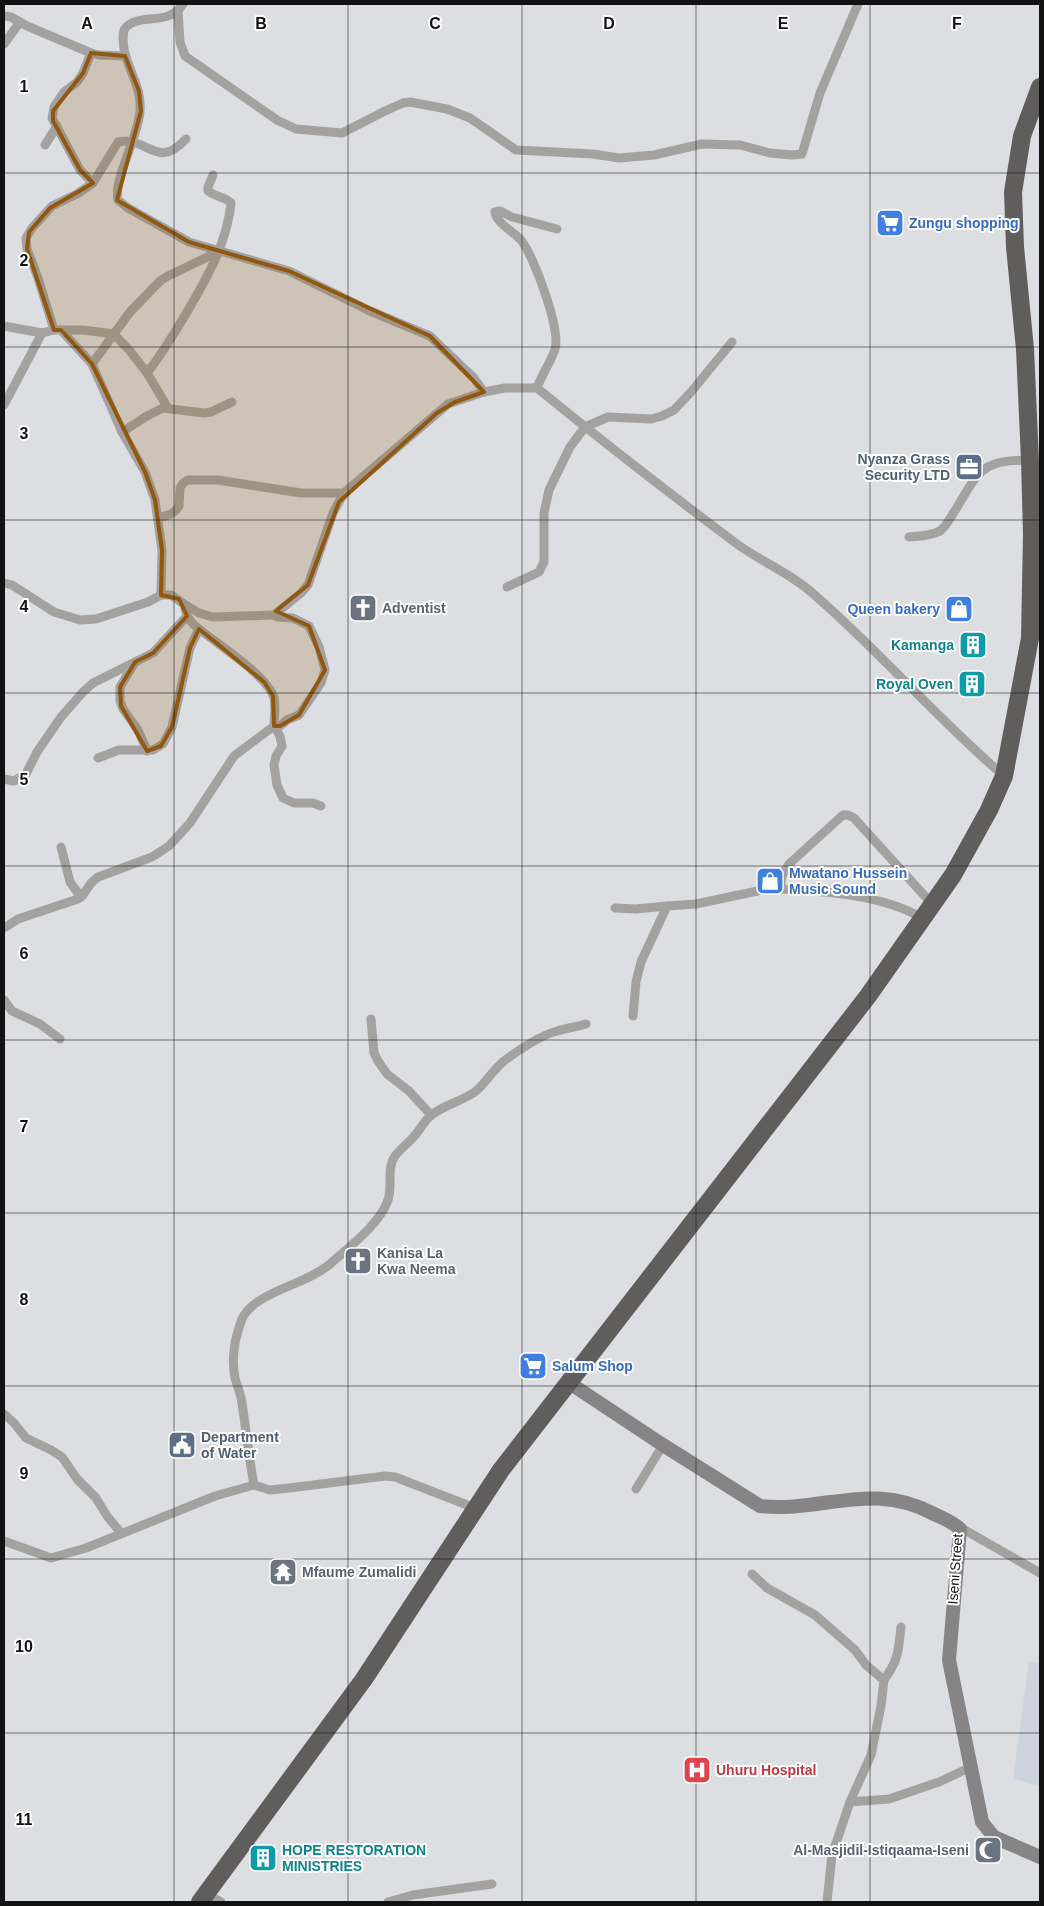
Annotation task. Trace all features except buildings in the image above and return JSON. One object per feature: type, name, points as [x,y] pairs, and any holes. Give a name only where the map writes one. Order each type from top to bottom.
[{"type":"highway","points":[[209,1899],[364,1679],[501,1470],[568,1382],[627,1310],[868,996],[953,875],[989,810],[1004,776],[1030,638],[1036,532],[1030,460],[1025,349],[1015,247],[1013,192],[1022,136],[1040,87]]},
{"type":"street","points":[[180,7],[180,42],[186,56],[277,120],[296,129],[342,134],[385,111],[410,102],[447,110],[470,118],[516,150],[579,153],[619,158],[654,155],[702,144],[740,145],[770,153],[802,154],[820,93],[858,4]]},
{"type":"street","points":[[180,7],[164,18],[132,22],[127,25],[123,32],[125,56],[140,96],[141,111],[118,186],[118,200],[128,208],[184,240],[290,271],[370,311],[430,336],[474,378],[484,392]]},
{"type":"street","points":[[4,16],[11,17],[91,53],[125,56]]},
{"type":"street","points":[[4,44],[20,22]]},
{"type":"street","points":[[91,53],[83,73],[64,92],[53,109],[52,120],[80,170],[93,182]]},
{"type":"street","points":[[45,145],[56,126]]},
{"type":"street","points":[[161,595],[163,558],[158,518],[155,500],[145,472],[122,432],[92,364],[57,330],[27,249],[26,238],[32,228],[52,206],[77,194],[93,182],[117,143],[122,141],[132,142],[163,153],[175,150],[186,139]]},
{"type":"street","points":[[147,373],[165,350],[198,294],[220,251],[226,232],[231,203],[208,191],[213,175]]},
{"type":"street","points":[[537,388],[555,348],[554,330],[541,281],[526,247],[520,238],[499,220],[495,212],[500,211],[557,229]]},
{"type":"street","points":[[92,364],[137,305],[160,281],[220,251]]},
{"type":"street","points":[[4,326],[42,333],[57,330],[83,330],[114,334],[147,373],[168,408]]},
{"type":"street","points":[[4,405],[42,333]]},
{"type":"street","points":[[507,587],[539,572],[542,568],[544,562],[544,514],[549,490],[570,448],[585,427],[608,417],[651,419],[674,410],[732,342]]},
{"type":"street","points":[[274,615],[276,611],[297,596],[308,585],[333,513],[344,493],[448,404],[484,392],[505,388],[537,388],[739,545],[808,590],[871,648],[976,753],[1004,776]]},
{"type":"street","points":[[122,432],[147,416],[168,408],[204,413],[211,412],[232,402]]},
{"type":"street","points":[[909,537],[932,534],[947,524],[972,481],[992,463],[1008,460],[1030,460]]},
{"type":"street","points":[[158,518],[171,514],[176,510],[179,506],[180,488],[188,480],[218,480],[302,493],[344,493]]},
{"type":"street","points":[[4,583],[12,585],[54,612],[80,620],[96,619],[148,602],[161,595],[174,596],[199,613],[213,617],[274,615],[292,618],[309,626],[319,647],[325,670],[321,683],[299,715],[287,720],[280,726],[274,726],[234,756],[190,823],[169,846],[152,857],[98,876],[81,897],[52,909],[18,919],[4,928]]},
{"type":"street","points":[[184,604],[187,616],[199,629],[260,678],[269,688],[275,702],[274,726],[280,736],[282,746],[274,764],[277,785],[283,798],[294,803],[313,803],[321,806]]},
{"type":"street","points":[[4,779],[14,781],[26,774],[37,752],[61,717],[93,682],[153,653],[187,616]]},
{"type":"street","points":[[98,758],[114,751],[147,751],[161,746],[169,735],[190,648],[199,629]]},
{"type":"street","points":[[136,662],[120,687],[120,703],[138,730],[147,751]]},
{"type":"street","points":[[780,889],[782,876],[789,864],[843,816],[848,815],[854,818],[927,911]]},
{"type":"street","points":[[62,847],[70,882],[81,897]]},
{"type":"street","points":[[615,908],[636,909],[696,904],[768,889],[780,889],[860,896],[909,910],[927,911]]},
{"type":"street","points":[[633,1016],[636,982],[641,962],[667,906]]},
{"type":"street","points":[[4,1000],[8,1011],[40,1024],[60,1039]]},
{"type":"street","points":[[371,1019],[374,1053],[378,1062],[387,1074],[409,1091],[431,1115]]},
{"type":"street","points":[[254,1485],[242,1400],[233,1363],[235,1339],[249,1307],[258,1300],[309,1279],[328,1266],[374,1222],[388,1200],[390,1170],[395,1157],[431,1115],[444,1107],[461,1101],[476,1090],[504,1061],[544,1036],[556,1031],[572,1029],[586,1024]]},
{"type":"street","name":"Iseni Street","points":[[568,1382],[760,1506],[776,1508],[846,1499],[884,1498],[927,1510],[960,1529],[949,1660],[982,1822],[994,1837],[1040,1857]]},
{"type":"street","points":[[4,1414],[26,1438],[62,1457],[77,1479],[96,1498],[107,1516],[121,1533]]},
{"type":"street","points":[[636,1489],[663,1445]]},
{"type":"street","points":[[4,1541],[51,1558],[86,1548],[215,1496],[254,1485],[270,1490],[376,1476],[395,1476],[475,1508]]},
{"type":"street","points":[[956,1525],[1040,1573]]},
{"type":"street","points":[[752,1574],[767,1588],[815,1615],[855,1650],[866,1665],[884,1680]]},
{"type":"street","points":[[827,1902],[832,1855],[850,1802],[871,1755],[884,1680],[895,1665],[901,1627]]},
{"type":"street","points":[[850,1802],[889,1798],[940,1782],[971,1767]]},
{"type":"street","points":[[388,1902],[412,1896],[492,1884]]},
{"type":"highlighted area","points":[[91,53],[125,56],[139,91],[141,111],[117,200],[189,242],[289,271],[430,336],[484,392],[455,402],[437,413],[339,502],[308,585],[276,611],[309,626],[325,670],[299,715],[280,726],[274,726],[273,696],[264,682],[199,629],[190,648],[172,727],[161,746],[147,751],[121,706],[120,687],[135,662],[153,653],[187,616],[179,599],[161,595],[162,550],[155,500],[145,472],[92,364],[61,330],[54,330],[27,249],[29,232],[50,208],[93,183],[80,170],[53,121],[53,111],[83,73]]},
{"type":"shaded area","points":[[1029,1662],[1040,1663],[1040,1786],[1013,1779]]},
{"type":"place","name":"Zungu shopping","points":[[890,223]]},
{"type":"place","name":"Nyanza Grass Security LTD","points":[[969,467]]},
{"type":"place","name":"Adventist","points":[[363,608]]},
{"type":"place","name":"Queen bakery","points":[[959,609]]},
{"type":"place","name":"Kamanga","points":[[973,645]]},
{"type":"place","name":"Royal Oven","points":[[972,684]]},
{"type":"place","name":"Mwatano Hussein Music Sound","points":[[770,881]]},
{"type":"place","name":"Kanisa La Kwa Neema","points":[[358,1261]]},
{"type":"place","name":"Salum Shop","points":[[533,1366]]},
{"type":"place","name":"Department of Water","points":[[182,1445]]},
{"type":"place","name":"Mfaume Zumalidi","points":[[283,1572]]},
{"type":"place","name":"Uhuru Hospital","points":[[697,1770]]},
{"type":"place","name":"Al-Masjidil-Istiqaama-Iseni","points":[[988,1850]]},
{"type":"place","name":"HOPE RESTORATION MINISTRIES","points":[[263,1858]]}]
